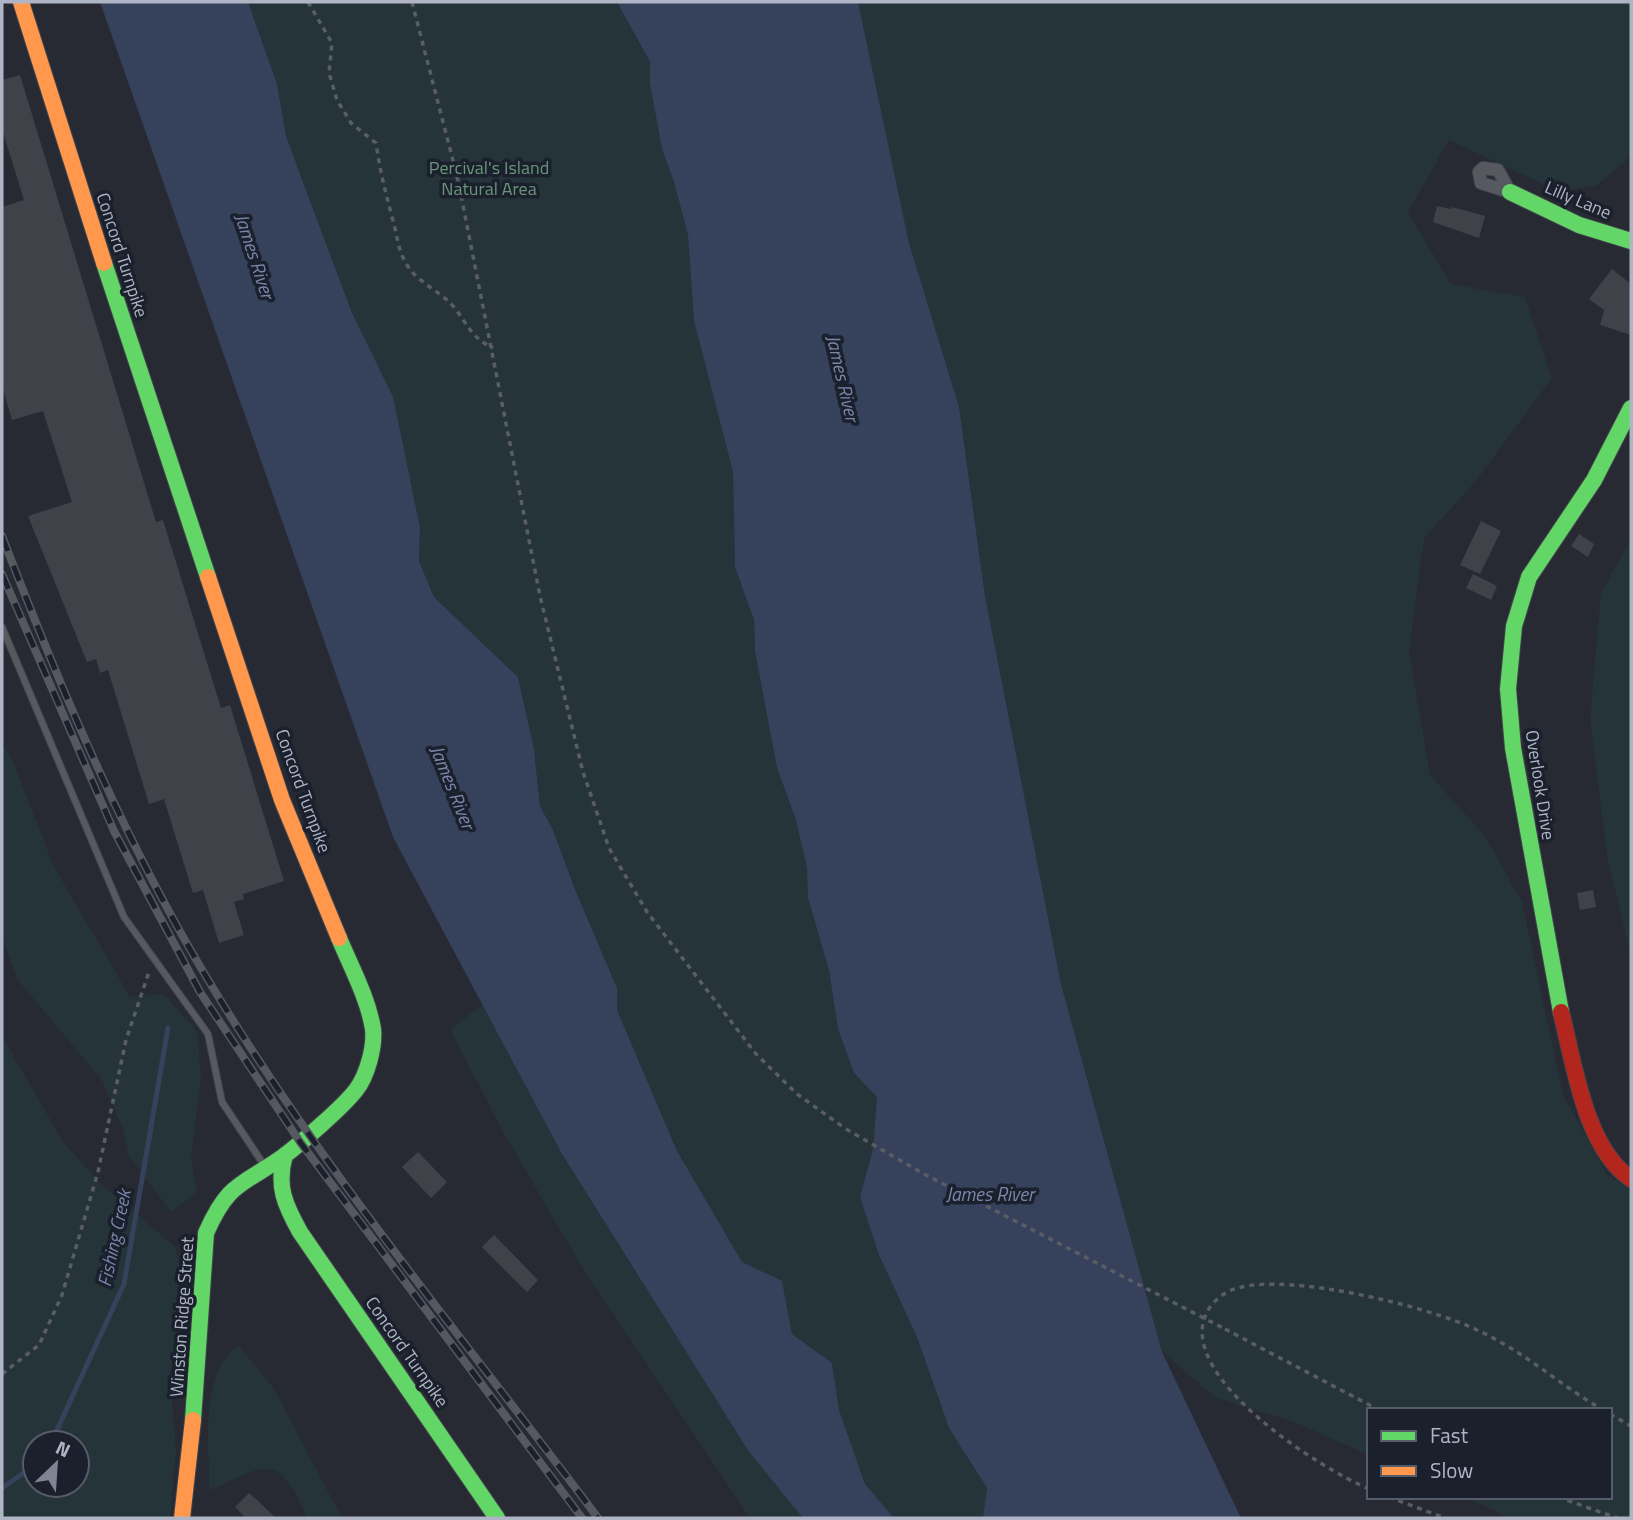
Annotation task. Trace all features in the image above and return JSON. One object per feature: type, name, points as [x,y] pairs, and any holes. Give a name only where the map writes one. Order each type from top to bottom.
[{"type":"street","name":"Concord Turnpike","points":[[21,2],[76,177],[282,800],[366,1004],[373,1031],[369,1063],[356,1090],[285,1155],[278,1175],[278,1188],[300,1232],[497,1518]]},
{"type":"street","name":"Lilly Lane","points":[[1510,192],[1579,225],[1631,241]]},
{"type":"street","name":"Overlook Drive","points":[[1631,408],[1594,480],[1546,549],[1525,586],[1514,626],[1508,689],[1513,748],[1559,1002],[1583,1097],[1604,1149],[1615,1168],[1631,1179]]},
{"type":"street","name":"Winston Ridge Street","points":[[182,1518],[188,1476],[206,1233],[218,1206],[237,1184],[285,1155]]},
{"type":"lane","points":[[2,627],[124,917],[208,1034],[222,1102],[265,1167]]},
{"type":"path","points":[[308,2],[332,43],[329,73],[337,100],[351,123],[376,143],[382,189],[394,221],[395,241],[403,257],[418,278],[437,289],[456,309],[467,331],[492,348]]},
{"type":"path","points":[[412,2],[458,180],[540,596],[583,772],[609,848],[647,912],[757,1054],[797,1094],[846,1129],[922,1173],[1375,1408]]},
{"type":"path","points":[[2,1374],[39,1345],[62,1295],[99,1172],[126,1040],[153,960]]},
{"type":"path","points":[[1367,1488],[1319,1465],[1284,1441],[1231,1390],[1204,1345],[1202,1331],[1209,1309],[1218,1298],[1240,1287],[1282,1283],[1375,1300],[1444,1317],[1477,1329],[1505,1345],[1600,1408]]},
{"type":"path","points":[[1612,1415],[1631,1426]]},
{"type":"path","points":[[1394,1499],[1445,1518]]},
{"type":"path","points":[[1564,1499],[1617,1518]]},
{"type":"green space","name":"Percival's Island Natural Area","points":[[248,2],[617,2],[650,63],[650,84],[662,149],[688,235],[694,321],[733,472],[735,567],[754,620],[755,651],[777,768],[796,820],[807,868],[808,898],[829,970],[838,1029],[854,1073],[877,1097],[873,1149],[860,1197],[879,1255],[917,1337],[949,1428],[987,1488],[983,1518],[894,1518],[865,1484],[839,1410],[832,1363],[792,1334],[782,1282],[742,1263],[677,1151],[617,1010],[617,988],[553,830],[540,806],[534,749],[518,677],[434,597],[419,561],[420,527],[412,486],[353,315],[286,136],[277,84]]},
{"type":"green space","points":[[858,2],[1631,2],[1631,156],[1596,186],[1558,191],[1449,140],[1408,212],[1451,284],[1525,297],[1552,378],[1476,481],[1424,538],[1409,652],[1430,775],[1485,836],[1522,902],[1563,1095],[1607,1175],[1631,1189],[1631,1518],[1511,1518],[1469,1499],[1612,1499],[1612,1408],[1367,1408],[1367,1454],[1292,1421],[1216,1398],[1162,1352],[1061,984],[985,596],[959,407],[909,243]]},
{"type":"green space","points":[[1631,539],[1631,956],[1607,857],[1590,719],[1601,593]]},
{"type":"green space","points":[[2,745],[12,759],[53,865],[130,997],[164,994],[197,1032],[201,1078],[191,1157],[197,1192],[171,1212],[128,1154],[123,1129],[102,1080],[17,979],[2,936]]},
{"type":"green space","points":[[483,1005],[562,1154],[749,1452],[803,1518],[750,1518],[580,1264],[503,1132],[450,1029]]},
{"type":"green space","points":[[2,1036],[63,1142],[101,1184],[174,1246],[181,1266],[180,1320],[170,1375],[176,1449],[170,1518],[2,1518]]},
{"type":"green space","points":[[238,1345],[273,1387],[342,1518],[307,1518],[288,1482],[279,1473],[269,1469],[245,1474],[209,1491],[208,1433],[212,1393],[225,1358]]},
{"type":"water","name":"James River","points":[[100,2],[248,2],[277,84],[286,136],[353,315],[393,397],[420,527],[419,561],[434,597],[518,677],[534,749],[540,806],[553,830],[617,988],[617,1010],[677,1151],[742,1262],[782,1281],[792,1334],[832,1363],[839,1410],[865,1484],[894,1518],[803,1518],[749,1452],[562,1154],[393,837]]},
{"type":"water","name":"James River","points":[[617,2],[858,2],[909,243],[959,407],[985,596],[1061,984],[1162,1352],[1241,1518],[983,1518],[987,1488],[949,1428],[917,1337],[879,1255],[860,1197],[873,1149],[877,1097],[854,1073],[838,1029],[829,970],[808,898],[807,868],[796,820],[777,768],[755,651],[754,620],[735,567],[733,472],[694,321],[688,235],[662,149],[650,84],[650,62]]},
{"type":"building","points":[[20,75],[156,522],[163,520],[221,708],[230,705],[284,881],[243,894],[244,899],[234,902],[244,935],[219,943],[203,890],[193,893],[164,799],[149,804],[108,670],[100,673],[96,659],[87,662],[28,516],[72,502],[43,411],[12,420],[2,386],[2,207],[24,200],[2,129],[2,80]]},
{"type":"building","points":[[1437,206],[1485,216],[1479,238],[1433,222]]},
{"type":"building","points":[[1612,269],[1631,284],[1631,335],[1600,325],[1604,310],[1589,299]]},
{"type":"building","points":[[1481,521],[1501,531],[1480,574],[1460,565]]},
{"type":"building","points":[[1579,534],[1594,544],[1588,557],[1571,546]]},
{"type":"building","points":[[1473,574],[1497,586],[1491,600],[1466,588]]},
{"type":"building","points":[[1593,890],[1596,907],[1580,910],[1577,893]]},
{"type":"building","points":[[418,1152],[447,1182],[431,1198],[402,1167]]},
{"type":"building","points":[[494,1235],[538,1280],[527,1292],[482,1247]]},
{"type":"building","points":[[249,1493],[276,1518],[246,1518],[235,1507]]},
{"type":"waterway","name":"Fishing Creek","points":[[57,1429],[124,1284],[168,1028]]},
{"type":"waterway","name":"Fishing Creek","points":[[2,1488],[21,1475]]},
{"type":"railway","points":[[2,536],[97,767],[152,880],[213,988],[350,1192],[598,1518]]},
{"type":"railway","points":[[2,574],[114,831],[200,992],[300,1142],[582,1518]]},
{"type":"traffic: fast","points":[[1510,192],[1579,225],[1631,241]]},
{"type":"traffic: fast","points":[[104,263],[208,577]]},
{"type":"traffic: fast","points":[[1561,1012],[1513,748],[1508,689],[1514,626],[1529,577],[1594,480],[1631,408]]},
{"type":"traffic: fast","points":[[193,1420],[206,1233],[214,1216],[238,1186],[284,1156],[342,1106],[360,1084],[369,1061],[373,1044],[371,1017],[339,938]]},
{"type":"traffic: fast","points":[[285,1155],[281,1176],[283,1195],[300,1232],[497,1518]]},
{"type":"traffic: slow","points":[[21,2],[104,263]]},
{"type":"traffic: slow","points":[[208,577],[282,800],[339,938]]},
{"type":"traffic: slow","points":[[182,1518],[193,1420]]},
{"type":"traffic: jam","points":[[1561,1012],[1577,1079],[1592,1126],[1615,1165],[1631,1179]]}]
